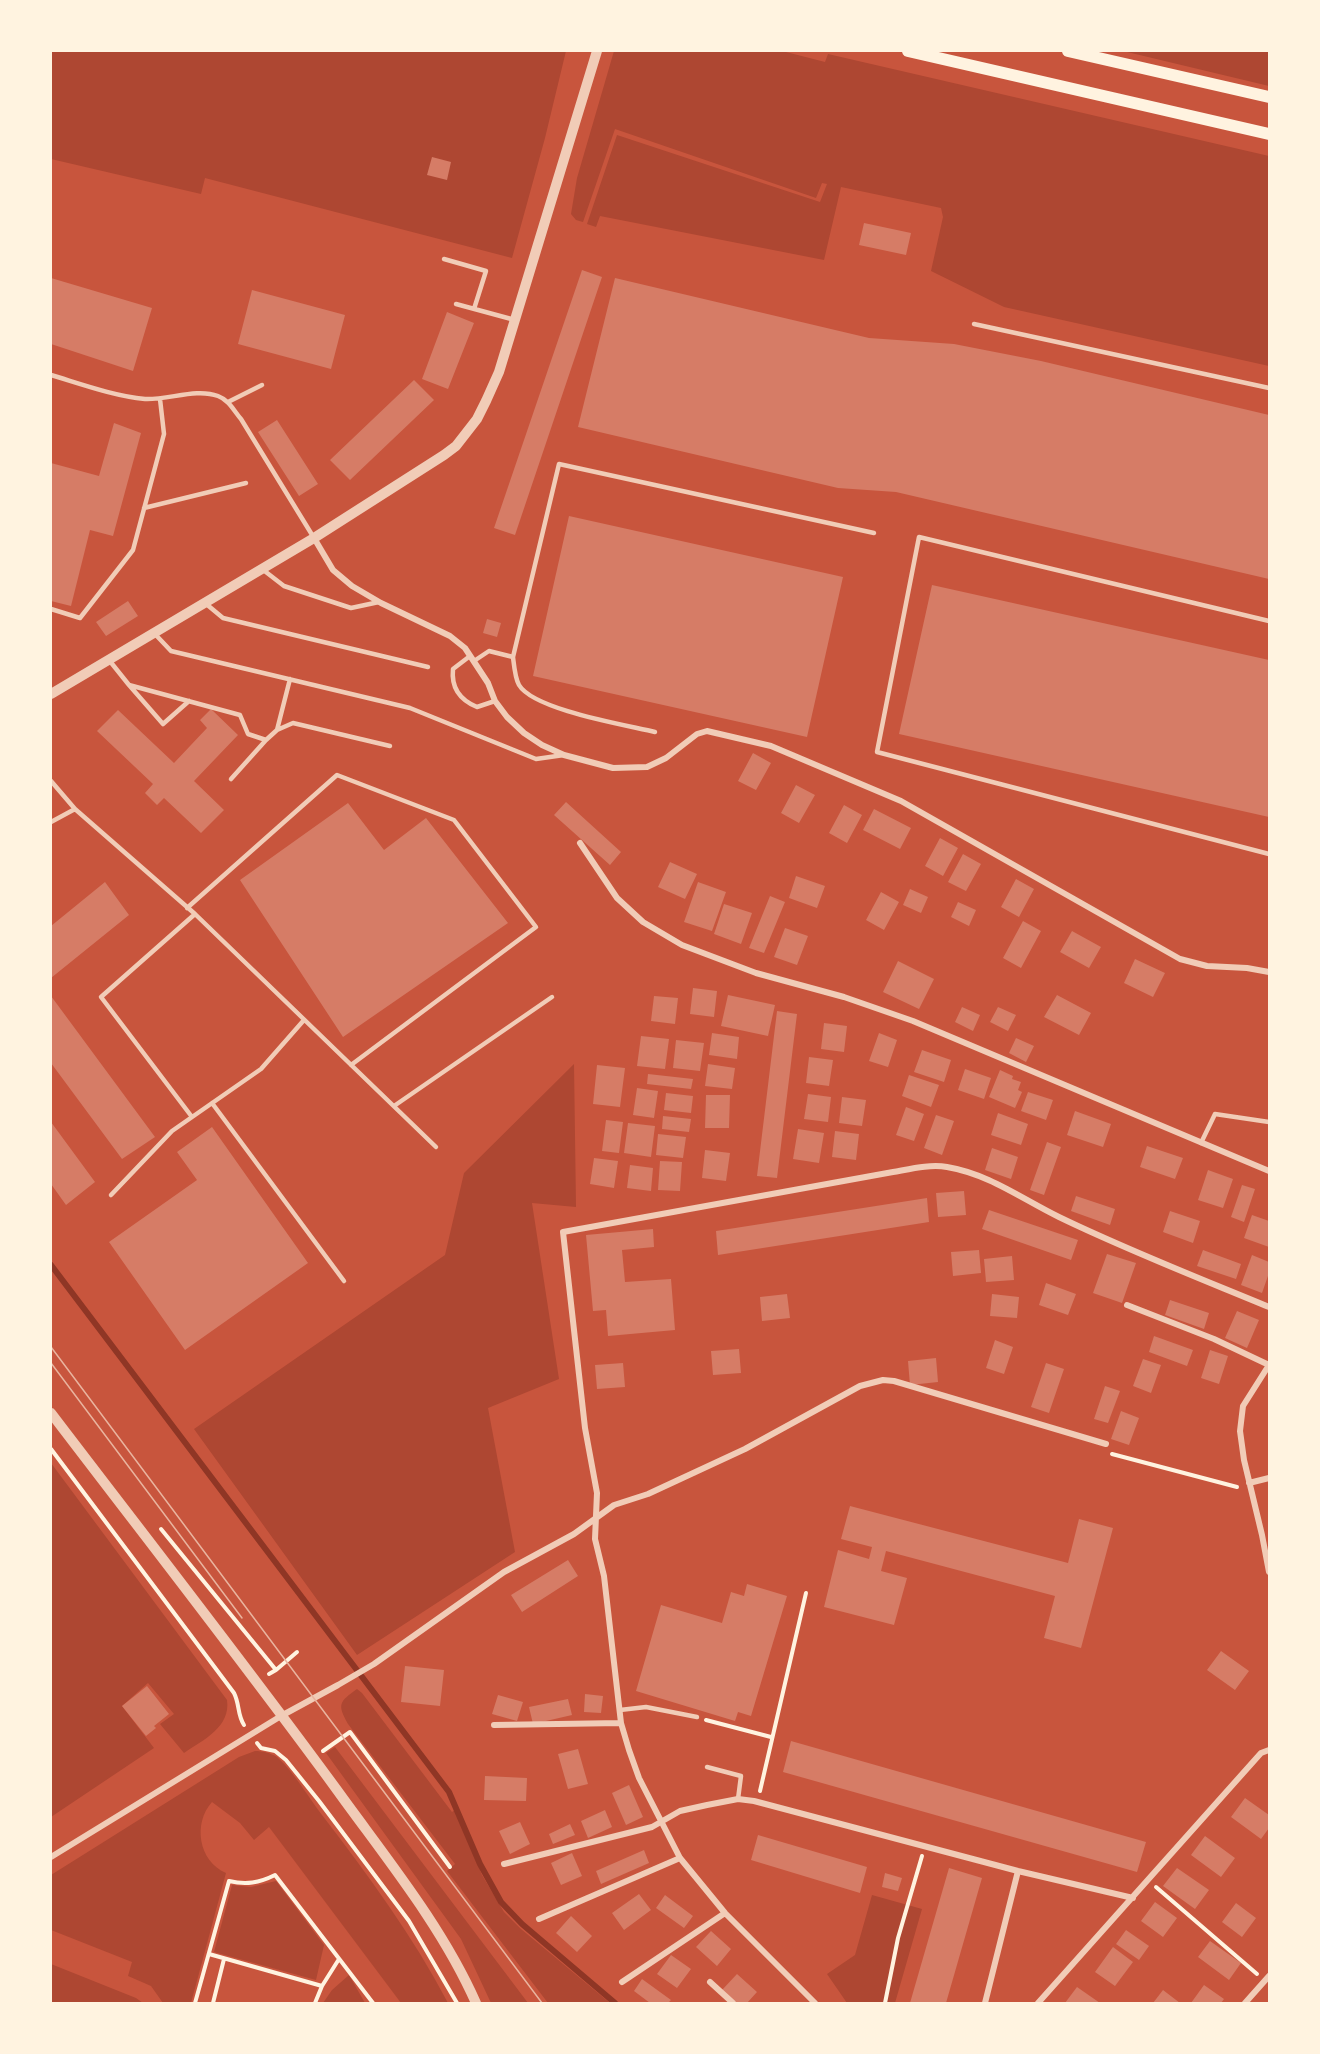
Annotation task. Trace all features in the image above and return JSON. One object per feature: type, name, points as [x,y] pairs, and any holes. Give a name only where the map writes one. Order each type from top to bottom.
[{"type":"main road","points":[[908,51],[1263,133]]},
{"type":"main road","points":[[1068,51],[1269,97]]},
{"type":"street","points":[[51,694],[314,538],[456,446],[486,401],[498,372],[597,51]]},
{"type":"street","points":[[314,538],[333,570],[352,586],[379,602],[450,636],[465,648],[488,682],[495,701],[507,717],[524,733],[564,755],[613,768],[647,767],[666,758],[696,734],[707,731],[771,746],[901,801],[1180,959],[1207,966],[1247,968],[1269,972]]},
{"type":"street","points":[[580,843],[617,898],[643,922],[682,945],[756,973],[844,997],[913,1021],[1200,1144],[1269,1171]]},
{"type":"street","points":[[815,2003],[725,1913],[680,1858],[639,1778],[621,1724],[604,1576],[595,1539],[597,1493],[585,1428],[563,1232],[893,1172],[931,1166],[946,1167],[973,1173],[995,1182],[1059,1217],[1269,1307]]},
{"type":"street","points":[[1127,1305],[1214,1339],[1269,1365],[1249,1394],[1240,1420],[1240,1441],[1249,1483],[1266,1534],[1269,1572]]},
{"type":"street","points":[[51,1857],[281,1716],[374,1664],[504,1572],[574,1534],[614,1506],[648,1494],[745,1449],[860,1386],[883,1380],[894,1381],[1106,1444]]},
{"type":"street","points":[[51,1413],[400,1877],[455,1962],[476,2003]]},
{"type":"street","points":[[1249,1483],[1269,1478]]},
{"type":"street","points":[[494,1725],[621,1724]]},
{"type":"street","points":[[1038,2003],[1261,1753],[1269,1750]]},
{"type":"street","points":[[504,1864],[652,1827],[680,1812],[738,1799],[754,1801],[1133,1899]]},
{"type":"street","points":[[539,1919],[680,1858]]},
{"type":"street","points":[[986,2003],[1018,1871]]},
{"type":"street","points":[[622,1982],[725,1913]]},
{"type":"street","points":[[1245,2003],[1267,1978]]},
{"type":"street","points":[[710,1982],[733,2003]]},
{"type":"lane","points":[[1263,133],[1269,139]]},
{"type":"lane","points":[[444,259],[486,271],[474,309]]},
{"type":"lane","points":[[456,304],[515,320]]},
{"type":"lane","points":[[974,324],[1269,388]]},
{"type":"lane","points":[[51,375],[144,399],[207,394],[228,402],[241,419],[314,538]]},
{"type":"lane","points":[[228,402],[262,385]]},
{"type":"lane","points":[[51,609],[80,618],[133,550],[164,434],[160,399]]},
{"type":"lane","points":[[656,732],[560,709],[534,698],[519,685],[513,657],[559,464],[874,533]]},
{"type":"lane","points":[[144,508],[246,483]]},
{"type":"lane","points":[[1269,621],[919,537],[877,752],[1269,854]]},
{"type":"lane","points":[[262,569],[284,586],[351,608],[379,602]]},
{"type":"lane","points":[[205,603],[223,618],[428,667]]},
{"type":"lane","points":[[154,633],[171,651],[410,708],[536,759],[564,755]]},
{"type":"lane","points":[[495,701],[477,707],[466,702],[458,693],[452,680],[453,669],[489,651],[513,657]]},
{"type":"lane","points":[[109,660],[163,724],[189,701]]},
{"type":"lane","points":[[277,730],[290,679]]},
{"type":"lane","points":[[129,685],[240,715],[248,734],[266,740]]},
{"type":"lane","points":[[231,779],[266,740],[277,730],[292,723],[390,746]]},
{"type":"lane","points":[[187,908],[337,776],[454,820],[536,927],[351,1065]]},
{"type":"lane","points":[[51,781],[75,810],[195,914],[436,1147]]},
{"type":"lane","points":[[51,822],[75,810]]},
{"type":"lane","points":[[192,1117],[101,997],[195,914]]},
{"type":"lane","points":[[394,1106],[552,997]]},
{"type":"lane","points":[[111,1195],[172,1131],[261,1069],[304,1020]]},
{"type":"lane","points":[[212,1103],[344,1281]]},
{"type":"lane","points":[[1200,1144],[1215,1114],[1269,1122]]},
{"type":"lane","points":[[620,1710],[646,1707],[697,1717]]},
{"type":"lane","points":[[707,1767],[741,1776],[738,1799]]},
{"type":"path","points":[[1106,1444],[1103,1452],[1237,1487]]},
{"type":"path","points":[[51,1449],[236,1692],[239,1704],[238,1716]]},
{"type":"path","points":[[162,1529],[276,1670]]},
{"type":"path","points":[[759,1792],[806,1593]]},
{"type":"path","points":[[269,1674],[297,1652]]},
{"type":"path","points":[[697,1717],[771,1737]]},
{"type":"path","points":[[323,1751],[350,1732],[450,1867]]},
{"type":"path","points":[[258,1744],[261,1748],[275,1751],[296,1767],[409,1920],[457,2003]]},
{"type":"path","points":[[885,2003],[898,1938],[922,1856]]},
{"type":"path","points":[[195,2003],[229,1881],[242,1884],[254,1883],[275,1875],[373,2003]]},
{"type":"path","points":[[1149,1880],[1267,1978]]},
{"type":"path","points":[[209,1954],[322,1986]]},
{"type":"path","points":[[213,2003],[224,1959]]},
{"type":"path","points":[[315,2003],[322,1986],[339,1959]]},
{"type":"shaded area","points":[[51,51],[566,51],[512,258],[205,178],[201,194],[51,159]]},
{"type":"shaded area","points":[[614,51],[782,51],[825,62],[828,54],[1269,156],[1269,366],[1004,307],[931,271],[943,217],[941,208],[841,187],[824,260],[600,216],[596,227],[587,224],[617,135],[820,202],[827,184],[822,183],[816,198],[615,129],[583,222],[576,220],[571,214],[577,178]]},
{"type":"shaded area","points":[[1123,51],[1269,51],[1269,86]]},
{"type":"shaded area","points":[[574,1064],[576,1207],[532,1203],[559,1379],[488,1408],[515,1552],[357,1655],[194,1429],[445,1255],[464,1173]]},
{"type":"shaded area","points":[[51,1463],[227,1700],[227,1709],[225,1718],[214,1732],[184,1753],[160,1724],[174,1714],[148,1683],[122,1706],[154,1748],[51,1817]]},
{"type":"shaded area","points":[[357,1689],[452,1812],[456,1809],[482,1875],[504,1912],[521,1929],[610,2003],[548,2003],[447,1871],[455,1864],[348,1724],[342,1712],[342,1704],[346,1697]]},
{"type":"shaded area","points":[[335,1747],[528,2003],[491,2003],[461,1939],[326,1753]]},
{"type":"shaded area","points":[[255,1751],[272,1754],[284,1763],[389,1906],[448,2003],[401,2003],[269,1827],[254,1840],[240,1823],[212,1802],[202,1820],[201,1841],[209,1860],[226,1873],[191,2003],[163,2003],[151,1986],[128,1976],[132,1962],[51,1930],[51,1875],[239,1757]]},
{"type":"shaded area","points":[[276,1881],[324,1945],[316,1980],[214,1952],[232,1885],[251,1887]]},
{"type":"shaded area","points":[[872,1895],[922,1909],[895,2003],[847,2003],[827,1974],[855,1955]]},
{"type":"shaded area","points":[[51,1964],[136,1998],[143,2003],[51,2003]]},
{"type":"shaded area","points":[[349,1975],[365,2003],[323,2003],[332,1990]]},
{"type":"building","points":[[432,157],[451,162],[447,180],[427,175]]},
{"type":"building","points":[[864,223],[911,233],[906,255],[859,245]]},
{"type":"building","points":[[582,270],[602,277],[515,535],[494,528]]},
{"type":"building","points":[[51,278],[152,308],[133,371],[51,344]]},
{"type":"building","points":[[615,278],[869,338],[954,344],[1041,361],[1269,415],[1269,579],[896,492],[838,488],[578,427]]},
{"type":"building","points":[[252,290],[345,315],[331,369],[238,344]]},
{"type":"building","points":[[447,312],[474,323],[448,389],[422,379]]},
{"type":"building","points":[[414,380],[434,400],[350,480],[330,460]]},
{"type":"building","points":[[277,420],[318,484],[299,496],[258,432]]},
{"type":"building","points":[[114,423],[141,433],[113,536],[90,530],[71,606],[51,601],[51,463],[99,476]]},
{"type":"building","points":[[569,516],[843,577],[807,737],[533,676]]},
{"type":"building","points":[[932,585],[1269,660],[1269,817],[899,734]]},
{"type":"building","points":[[128,601],[138,616],[106,636],[96,622]]},
{"type":"building","points":[[487,619],[501,623],[497,637],[483,633]]},
{"type":"building","points":[[211,709],[238,735],[194,781],[224,810],[201,833],[164,798],[157,805],[145,793],[153,784],[97,731],[118,710],[174,763],[207,728],[200,720]]},
{"type":"building","points":[[753,753],[771,763],[756,790],[738,781]]},
{"type":"building","points":[[796,785],[815,795],[799,823],[781,813]]},
{"type":"building","points":[[566,802],[621,852],[610,865],[554,815]]},
{"type":"building","points":[[348,803],[384,850],[426,818],[508,923],[343,1037],[240,880]]},
{"type":"building","points":[[844,805],[862,815],[847,843],[829,833]]},
{"type":"building","points":[[874,809],[911,828],[900,849],[863,830]]},
{"type":"building","points":[[940,838],[958,848],[943,876],[925,866]]},
{"type":"building","points":[[963,854],[981,864],[966,891],[948,882]]},
{"type":"building","points":[[670,862],[697,874],[685,899],[658,887]]},
{"type":"building","points":[[796,876],[825,886],[817,908],[789,898]]},
{"type":"building","points":[[1016,879],[1034,889],[1019,917],[1001,907]]},
{"type":"building","points":[[105,882],[129,915],[51,978],[51,926]]},
{"type":"building","points":[[698,882],[726,892],[712,931],[684,922]]},
{"type":"building","points":[[910,889],[928,897],[921,913],[903,905]]},
{"type":"building","points":[[881,892],[899,902],[884,930],[866,920]]},
{"type":"building","points":[[770,896],[785,902],[764,953],[749,948]]},
{"type":"building","points":[[958,902],[976,910],[969,926],[951,917]]},
{"type":"building","points":[[724,904],[752,913],[741,944],[714,934]]},
{"type":"building","points":[[1023,921],[1041,931],[1021,968],[1003,958]]},
{"type":"building","points":[[785,928],[808,936],[797,965],[774,957]]},
{"type":"building","points":[[1072,931],[1101,947],[1089,968],[1060,952]]},
{"type":"building","points":[[1135,959],[1165,973],[1153,997],[1124,983]]},
{"type":"building","points":[[898,961],[934,979],[919,1009],[883,992]]},
{"type":"building","points":[[693,988],[717,991],[714,1017],[690,1014]]},
{"type":"building","points":[[728,995],[775,1005],[768,1036],[721,1026]]},
{"type":"building","points":[[1057,995],[1091,1013],[1079,1035],[1044,1017]]},
{"type":"building","points":[[51,996],[155,1137],[122,1159],[51,1063]]},
{"type":"building","points":[[654,996],[678,998],[675,1024],[651,1021]]},
{"type":"building","points":[[962,1007],[980,1015],[973,1031],[955,1022]]},
{"type":"building","points":[[998,1007],[1016,1015],[1008,1031],[990,1022]]},
{"type":"building","points":[[777,1011],[797,1014],[777,1178],[757,1176]]},
{"type":"building","points":[[824,1023],[847,1026],[844,1052],[821,1049]]},
{"type":"building","points":[[712,1033],[739,1037],[737,1059],[709,1055]]},
{"type":"building","points":[[879,1033],[897,1040],[888,1067],[869,1061]]},
{"type":"building","points":[[641,1036],[669,1039],[665,1069],[637,1066]]},
{"type":"building","points":[[1016,1038],[1034,1046],[1026,1062],[1009,1053]]},
{"type":"building","points":[[676,1040],[704,1043],[700,1071],[673,1068]]},
{"type":"building","points":[[922,1050],[951,1060],[944,1082],[914,1072]]},
{"type":"building","points":[[809,1057],[833,1060],[829,1086],[806,1083]]},
{"type":"building","points":[[708,1064],[735,1068],[732,1089],[705,1086]]},
{"type":"building","points":[[597,1065],[625,1068],[620,1107],[593,1104]]},
{"type":"building","points":[[965,1069],[991,1078],[984,1099],[958,1090]]},
{"type":"building","points":[[1000,1070],[1013,1076],[1012,1079],[1021,1082],[1018,1090],[1022,1092],[1015,1108],[989,1097]]},
{"type":"building","points":[[648,1074],[693,1079],[691,1089],[647,1084]]},
{"type":"building","points":[[909,1075],[939,1085],[931,1107],[902,1096]]},
{"type":"building","points":[[637,1088],[658,1091],[654,1118],[633,1115]]},
{"type":"building","points":[[1028,1092],[1053,1100],[1046,1120],[1021,1111]]},
{"type":"building","points":[[666,1093],[693,1096],[691,1113],[664,1110]]},
{"type":"building","points":[[808,1094],[831,1097],[828,1122],[804,1119]]},
{"type":"building","points":[[706,1095],[730,1095],[729,1128],[705,1128]]},
{"type":"building","points":[[842,1097],[866,1100],[862,1126],[839,1123]]},
{"type":"building","points":[[906,1107],[924,1114],[914,1141],[896,1135]]},
{"type":"building","points":[[1075,1111],[1111,1124],[1103,1147],[1067,1135]]},
{"type":"building","points":[[998,1113],[1028,1124],[1021,1145],[991,1135]]},
{"type":"building","points":[[936,1115],[954,1121],[942,1155],[924,1148]]},
{"type":"building","points":[[663,1116],[691,1119],[689,1132],[662,1129]]},
{"type":"building","points":[[606,1120],[623,1122],[619,1153],[602,1151]]},
{"type":"building","points":[[51,1122],[95,1182],[66,1205],[51,1184]]},
{"type":"building","points":[[628,1123],[655,1126],[651,1157],[624,1153]]},
{"type":"building","points":[[212,1127],[308,1263],[185,1350],[109,1242],[197,1180],[177,1152]]},
{"type":"building","points":[[798,1129],[824,1133],[819,1163],[793,1159]]},
{"type":"building","points":[[835,1131],[859,1134],[856,1160],[832,1157]]},
{"type":"building","points":[[658,1134],[686,1137],[683,1158],[656,1155]]},
{"type":"building","points":[[1047,1142],[1061,1147],[1044,1195],[1030,1190]]},
{"type":"building","points":[[1147,1146],[1183,1158],[1175,1179],[1140,1167]]},
{"type":"building","points":[[992,1148],[1018,1157],[1011,1179],[985,1170]]},
{"type":"building","points":[[705,1150],[730,1153],[726,1181],[702,1178]]},
{"type":"building","points":[[594,1158],[618,1161],[614,1188],[590,1184]]},
{"type":"building","points":[[660,1161],[682,1162],[680,1191],[658,1190]]},
{"type":"building","points":[[630,1165],[653,1168],[651,1191],[627,1188]]},
{"type":"building","points":[[1208,1170],[1233,1179],[1223,1208],[1198,1200]]},
{"type":"building","points":[[1242,1185],[1255,1189],[1244,1222],[1231,1217]]},
{"type":"building","points":[[964,1191],[966,1215],[938,1217],[936,1193]]},
{"type":"building","points":[[1076,1196],[1115,1209],[1110,1225],[1071,1211]]},
{"type":"building","points":[[927,1198],[929,1222],[718,1255],[716,1231]]},
{"type":"building","points":[[989,1210],[1078,1240],[1071,1260],[982,1229]]},
{"type":"building","points":[[1170,1211],[1200,1221],[1193,1243],[1163,1232]]},
{"type":"building","points":[[1252,1215],[1269,1221],[1269,1247],[1244,1238]]},
{"type":"building","points":[[653,1229],[654,1247],[622,1250],[625,1282],[671,1279],[675,1330],[608,1336],[606,1310],[593,1311],[586,1235]]},
{"type":"building","points":[[979,1250],[981,1273],[953,1276],[951,1252]]},
{"type":"building","points":[[1203,1250],[1241,1264],[1236,1279],[1197,1266]]},
{"type":"building","points":[[1107,1254],[1136,1263],[1122,1303],[1093,1293]]},
{"type":"building","points":[[1252,1255],[1269,1262],[1269,1273],[1262,1293],[1241,1285]]},
{"type":"building","points":[[1012,1256],[1014,1280],[986,1282],[984,1259]]},
{"type":"building","points":[[1046,1283],[1076,1294],[1068,1315],[1039,1305]]},
{"type":"building","points":[[787,1294],[790,1318],[762,1321],[760,1297]]},
{"type":"building","points":[[992,1294],[1019,1297],[1017,1318],[990,1316]]},
{"type":"building","points":[[1170,1300],[1209,1313],[1204,1329],[1165,1315]]},
{"type":"building","points":[[1237,1311],[1259,1320],[1247,1348],[1225,1338]]},
{"type":"building","points":[[1154,1336],[1193,1350],[1187,1366],[1149,1352]]},
{"type":"building","points":[[995,1340],[1013,1347],[1004,1374],[986,1368]]},
{"type":"building","points":[[739,1349],[741,1373],[713,1375],[711,1351]]},
{"type":"building","points":[[1210,1350],[1228,1356],[1219,1384],[1201,1378]]},
{"type":"building","points":[[936,1358],[938,1382],[910,1385],[908,1361]]},
{"type":"building","points":[[1143,1359],[1161,1365],[1151,1393],[1133,1386]]},
{"type":"building","points":[[623,1363],[625,1387],[597,1389],[595,1365]]},
{"type":"building","points":[[1046,1363],[1064,1369],[1049,1413],[1031,1407]]},
{"type":"building","points":[[1105,1386],[1120,1391],[1108,1423],[1094,1419]]},
{"type":"building","points":[[1121,1411],[1139,1418],[1129,1445],[1111,1439]]},
{"type":"building","points":[[850,1506],[1068,1563],[1079,1519],[1113,1528],[1081,1648],[1044,1638],[1055,1596],[886,1551],[881,1571],[907,1578],[894,1625],[824,1607],[838,1550],[869,1559],[872,1547],[841,1539]]},
{"type":"building","points":[[568,1560],[578,1576],[522,1612],[511,1595]]},
{"type":"building","points":[[747,1584],[787,1596],[751,1716],[738,1712],[735,1721],[636,1691],[661,1605],[722,1623],[731,1592],[744,1596]]},
{"type":"building","points":[[1221,1651],[1249,1671],[1235,1690],[1207,1670]]},
{"type":"building","points":[[405,1666],[444,1670],[440,1706],[401,1702]]},
{"type":"building","points":[[147,1686],[169,1714],[146,1736],[122,1706]]},
{"type":"building","points":[[585,1694],[603,1696],[601,1713],[584,1712]]},
{"type":"building","points":[[498,1695],[523,1702],[517,1721],[492,1714]]},
{"type":"building","points":[[568,1699],[572,1715],[533,1724],[529,1707]]},
{"type":"building","points":[[791,1741],[1146,1842],[1137,1872],[783,1772]]},
{"type":"building","points":[[578,1749],[588,1784],[568,1789],[558,1754]]},
{"type":"building","points":[[485,1776],[527,1778],[526,1801],[484,1800]]},
{"type":"building","points":[[629,1785],[643,1817],[626,1825],[612,1793]]},
{"type":"building","points":[[1245,1798],[1269,1815],[1269,1828],[1261,1839],[1231,1817]]},
{"type":"building","points":[[605,1810],[612,1827],[588,1838],[581,1821]]},
{"type":"building","points":[[520,1822],[530,1844],[510,1854],[499,1831]]},
{"type":"building","points":[[570,1824],[575,1835],[553,1844],[549,1834]]},
{"type":"building","points":[[758,1835],[867,1867],[860,1893],[751,1860]]},
{"type":"building","points":[[1205,1836],[1235,1858],[1221,1877],[1191,1855]]},
{"type":"building","points":[[644,1850],[649,1863],[601,1884],[596,1871]]},
{"type":"building","points":[[572,1853],[582,1876],[561,1885],[551,1863]]},
{"type":"building","points":[[949,1868],[982,1878],[946,2003],[910,2003]]},
{"type":"building","points":[[1177,1868],[1209,1890],[1195,1909],[1163,1886]]},
{"type":"building","points":[[885,1873],[902,1878],[898,1891],[882,1887]]},
{"type":"building","points":[[639,1894],[651,1910],[624,1930],[612,1913]]},
{"type":"building","points":[[665,1895],[693,1916],[684,1928],[656,1908]]},
{"type":"building","points":[[1155,1902],[1177,1918],[1163,1937],[1141,1921]]},
{"type":"building","points":[[1236,1903],[1256,1918],[1242,1937],[1222,1922]]},
{"type":"building","points":[[571,1916],[592,1936],[577,1952],[556,1933]]},
{"type":"building","points":[[1126,1930],[1149,1946],[1139,1960],[1116,1944]]},
{"type":"building","points":[[711,1931],[731,1949],[717,1966],[696,1947]]},
{"type":"building","points":[[1210,1941],[1241,1963],[1229,1980],[1198,1957]]},
{"type":"building","points":[[1113,1947],[1133,1962],[1115,1986],[1095,1972]]},
{"type":"building","points":[[671,1955],[691,1969],[677,1988],[657,1974]]},
{"type":"building","points":[[737,1974],[757,1992],[747,2003],[737,2003],[722,1990]]},
{"type":"building","points":[[642,1979],[671,2000],[668,2003],[650,2003],[634,1991]]},
{"type":"building","points":[[1204,1985],[1224,1999],[1221,2003],[1191,2003]]},
{"type":"building","points":[[1077,1987],[1100,2003],[1065,2003]]},
{"type":"building","points":[[1163,1990],[1180,2003],[1153,2003]]},
{"type":"waterway","points":[[51,1265],[449,1792],[480,1864],[501,1902],[522,1924],[615,2003]]},
{"type":"tram line","points":[[51,1347],[542,2003]]},
{"type":"tram line","points":[[51,1363],[242,1618]]}]
